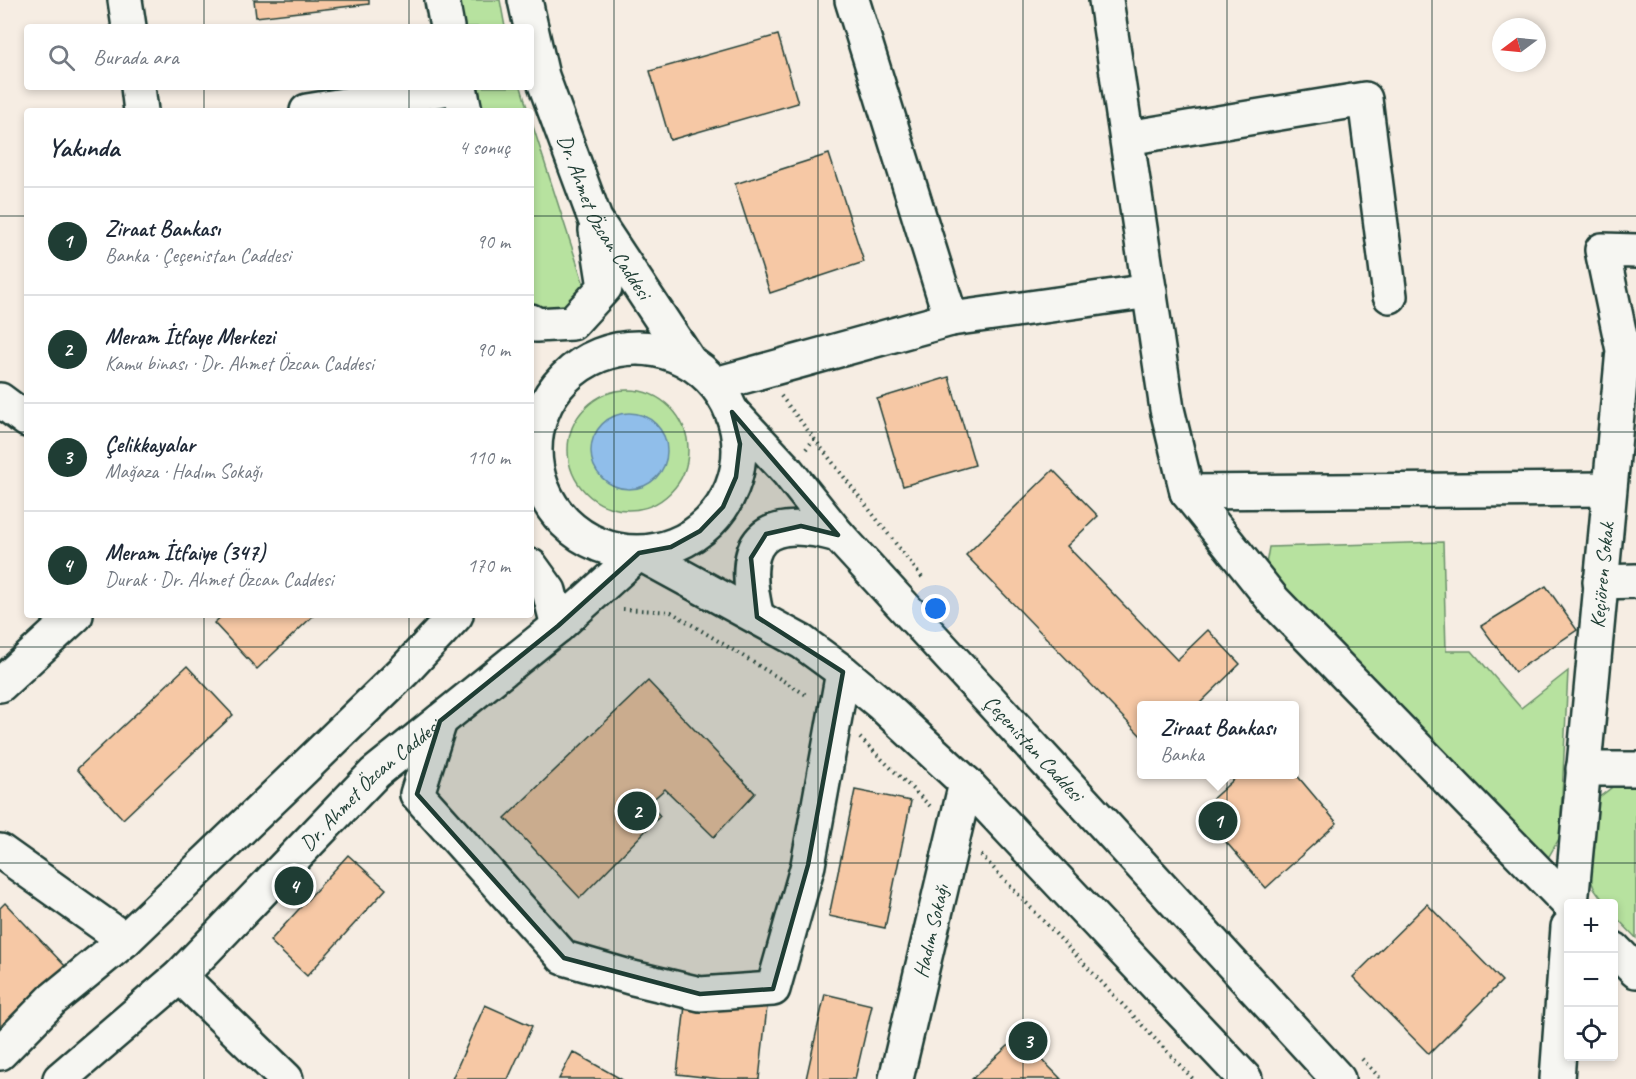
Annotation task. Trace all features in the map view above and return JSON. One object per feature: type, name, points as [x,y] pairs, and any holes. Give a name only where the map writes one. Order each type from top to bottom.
[{"type":"street","points":[[125,0],[129,24]]},
{"type":"street","points":[[442,0],[446,24]]},
{"type":"street","name":"Dr. Ahmet Özcan Caddesi","points":[[525,0],[530,24]]},
{"type":"street","points":[[852,0],[951,319]]},
{"type":"street","points":[[1106,0],[1167,409],[1187,492],[1274,601],[1566,899]]},
{"type":"street","name":"Dr. Ahmet Özcan Caddesi","points":[[534,41],[542,76],[595,219],[689,361]]},
{"type":"street","points":[[138,90],[141,108]]},
{"type":"street","points":[[326,108],[439,90]]},
{"type":"street","points":[[459,90],[464,108]]},
{"type":"street","points":[[1127,138],[1365,99],[1390,296]]},
{"type":"street","points":[[534,323],[572,323],[605,287],[595,219]]},
{"type":"street","name":"Keçiören Sokak","points":[[1570,899],[1609,489],[1626,414],[1623,350],[1602,250],[1636,251]]},
{"type":"street","points":[[716,384],[951,319],[1150,291]]},
{"type":"street","points":[[534,439],[542,412],[560,382],[588,360],[621,349],[656,349],[689,361],[716,384],[732,412],[740,444],[736,477],[723,507],[700,531],[671,547],[639,552],[606,548],[577,533],[554,509],[540,480],[534,454]]},
{"type":"street","points":[[0,400],[24,418]]},
{"type":"street","name":"Çeçenistan Caddesi","points":[[732,412],[787,471],[838,535],[1348,1066]]},
{"type":"street","points":[[1187,492],[1609,489]]},
{"type":"street","points":[[757,617],[749,576],[751,558],[756,546],[766,534],[784,528],[801,526],[838,535]]},
{"type":"street","points":[[639,552],[802,642],[843,672],[966,783],[1245,1079]]},
{"type":"street","name":"Dr. Ahmet Özcan Caddesi","points":[[60,1079],[180,976],[375,773],[558,626],[639,552]]},
{"type":"street","points":[[534,570],[549,591],[558,626]]},
{"type":"street","points":[[1600,582],[1636,581]]},
{"type":"street","points":[[0,685],[73,618]]},
{"type":"street","points":[[0,1053],[53,999],[125,940],[404,670],[453,618]]},
{"type":"street","points":[[440,721],[417,794],[564,958],[700,994],[773,989],[808,865],[843,672]]},
{"type":"street","points":[[1583,769],[1636,769]]},
{"type":"street","name":"Hadım Sokağı","points":[[896,1079],[966,783]]},
{"type":"street","points":[[0,851],[125,940]]},
{"type":"street","points":[[1557,1079],[1567,953]]},
{"type":"street","points":[[1618,953],[1636,971]]},
{"type":"street","points":[[180,976],[286,1079]]},
{"type":"path","points":[[761,373],[927,584]]},
{"type":"path","points":[[616,611],[641,609],[671,612],[834,713],[1001,875],[1193,1079]]},
{"type":"path","points":[[1348,1066],[1382,1079]]},
{"type":"highlighted area","points":[[732,412],[838,535],[801,526],[766,534],[751,558],[757,617],[843,672],[808,865],[773,989],[700,994],[564,958],[417,794],[440,721],[558,626],[639,553],[671,547],[700,531],[723,507],[736,477],[740,444]]},
{"type":"green space","points":[[458,0],[500,0],[504,24],[462,24]]},
{"type":"green space","points":[[474,90],[522,90],[527,108],[476,108]]},
{"type":"green space","points":[[534,129],[586,291],[554,313],[534,310]]},
{"type":"green space","points":[[628,390],[651,394],[671,407],[684,427],[688,450],[684,473],[671,493],[651,506],[628,510],[605,506],[585,493],[572,473],[568,450],[572,427],[585,407],[605,394]]},
{"type":"green space","points":[[1443,542],[1446,651],[1472,651],[1521,708],[1568,671],[1560,837],[1545,863],[1265,570],[1269,547]]},
{"type":"green space","points":[[1615,785],[1636,786],[1636,938],[1618,919],[1618,899],[1602,899],[1594,888],[1586,867],[1597,799]]},
{"type":"water","points":[[629,413],[644,416],[656,424],[664,436],[667,451],[664,466],[656,478],[644,486],[629,489],[614,486],[602,478],[594,466],[591,451],[594,436],[602,424],[614,416]]},
{"type":"building","points":[[254,0],[369,0],[369,4],[256,17]]},
{"type":"building","points":[[778,35],[798,103],[670,140],[650,71]]},
{"type":"building","points":[[829,154],[864,262],[770,293],[735,184]]},
{"type":"building","points":[[949,377],[975,465],[903,486],[877,399]]},
{"type":"building","points":[[1053,470],[1098,516],[1067,546],[1177,660],[1208,630],[1240,664],[1202,701],[1137,701],[1137,732],[966,555]]},
{"type":"building","points":[[1546,586],[1577,630],[1515,672],[1481,626]]},
{"type":"building","points":[[220,618],[311,618],[257,669],[214,623]]},
{"type":"building","points":[[187,666],[233,715],[123,819],[77,769]]},
{"type":"building","points":[[648,681],[755,793],[714,837],[665,789],[649,803],[660,816],[580,898],[505,818]]},
{"type":"building","points":[[1299,778],[1337,823],[1266,888],[1199,811],[1234,779]]},
{"type":"building","points":[[855,790],[911,801],[885,928],[829,916]]},
{"type":"building","points":[[348,855],[386,889],[307,976],[270,941]]},
{"type":"building","points":[[5,903],[67,968],[0,1036],[0,908]]},
{"type":"building","points":[[1427,904],[1502,981],[1429,1054],[1353,977]]},
{"type":"building","points":[[825,994],[872,1005],[855,1079],[806,1079]]},
{"type":"building","points":[[686,997],[767,1007],[759,1079],[721,1079],[677,1074]]},
{"type":"building","points":[[485,1005],[532,1026],[508,1079],[452,1079]]},
{"type":"building","points":[[1019,1036],[1061,1079],[972,1079]]},
{"type":"building","points":[[573,1052],[621,1079],[559,1079]]},
{"type":"place","name":"Meram İtfaye Merkezi","points":[[637,811]]},
{"type":"place","name":"Ziraat Bankası","points":[[1218,821]]},
{"type":"place","name":"Meram İtfaiye (347)","points":[[294,886]]},
{"type":"place","name":"Çelikkayalar","points":[[1028,1041]]}]
